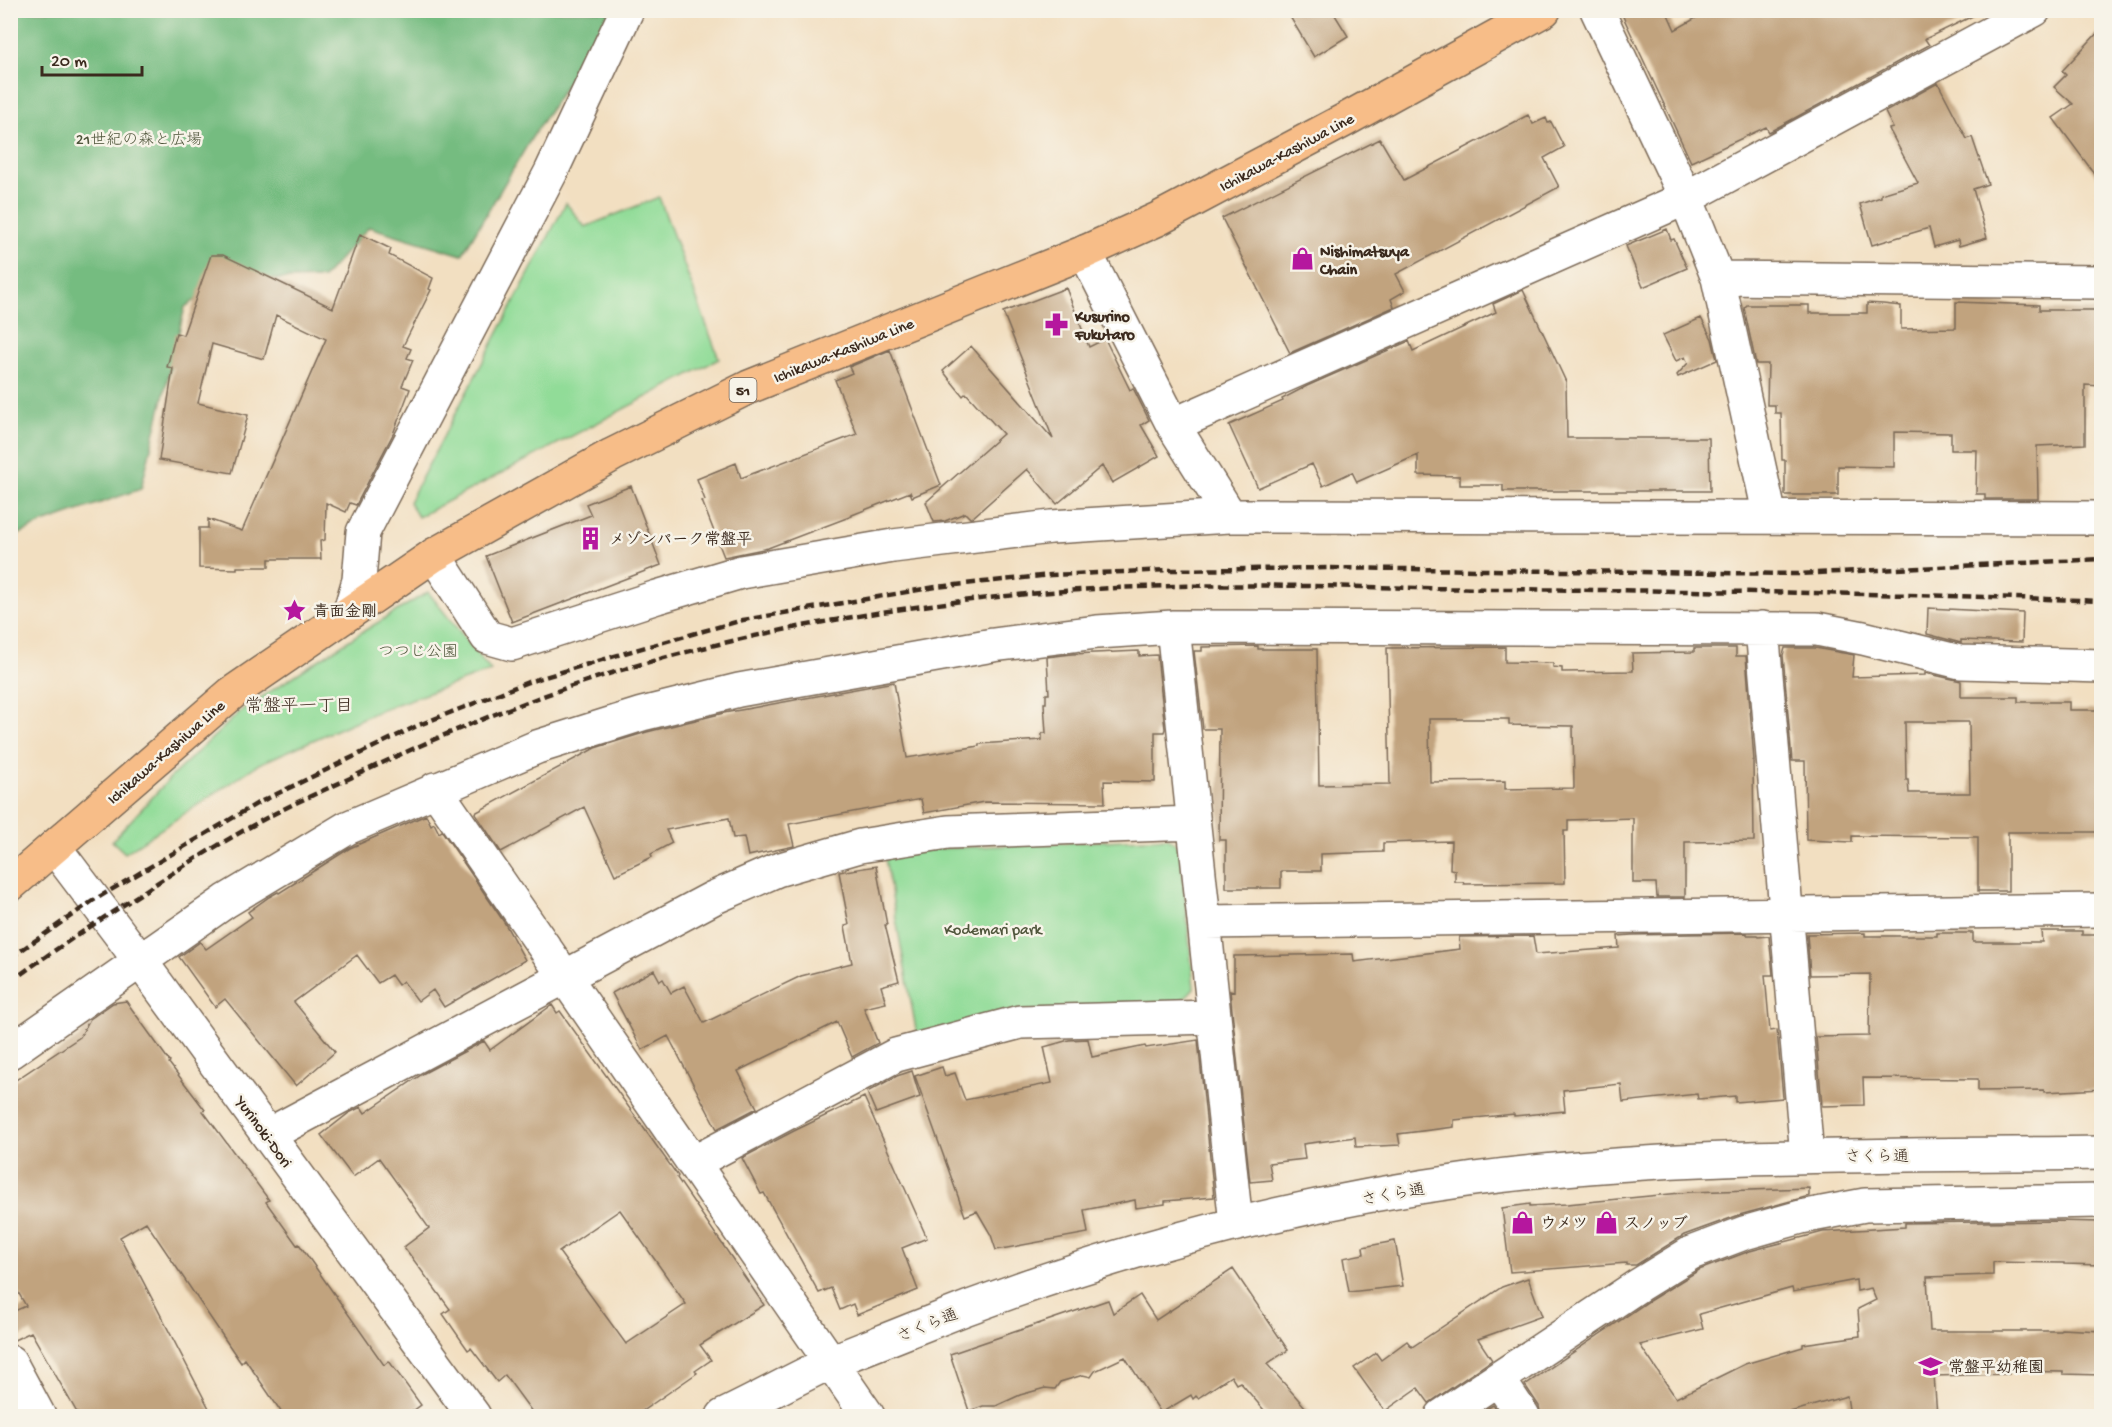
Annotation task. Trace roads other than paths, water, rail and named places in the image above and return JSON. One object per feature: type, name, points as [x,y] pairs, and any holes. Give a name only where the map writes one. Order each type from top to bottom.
[{"type":"main road","name":"Ichikawa-Kashiwa Line","points":[[10,885],[232,693],[434,555],[612,455],[749,387],[1085,252],[1158,219],[1544,10]]},
{"type":"street","points":[[350,611],[359,580],[363,532],[550,172],[627,10]]},
{"type":"street","points":[[1597,10],[1686,198],[1718,278],[1770,517]]},
{"type":"street","points":[[1173,425],[1686,198],[2034,10]]},
{"type":"street","points":[[1085,252],[1173,425],[1230,516]]},
{"type":"street","points":[[1718,278],[2102,282]]},
{"type":"street","points":[[434,555],[487,637],[512,644],[741,572],[893,546],[1051,527],[1230,516],[2102,518]]},
{"type":"street","points":[[1173,627],[1236,1224]]},
{"type":"street","points":[[10,1052],[226,901],[347,828],[537,747],[642,714],[739,690],[993,645],[1097,632],[1173,627],[1817,629],[1960,662],[2102,666]]},
{"type":"street","points":[[1762,628],[1807,1156]]},
{"type":"street","points":[[435,789],[868,1416]]},
{"type":"street","points":[[268,1135],[713,898],[777,870],[861,846],[948,832],[1193,823]]},
{"type":"street","name":"Yurinoki-Dori","points":[[54,847],[474,1416]]},
{"type":"street","points":[[1205,922],[2102,910]]},
{"type":"street","points":[[693,1163],[896,1055],[1020,1022],[1214,1017]]},
{"type":"street","name":"さくら通","points":[[723,1416],[831,1363],[981,1302],[1108,1259],[1236,1224],[1358,1199],[1474,1179],[1650,1162],[1807,1156],[2102,1153]]},
{"type":"street","points":[[1443,1416],[1690,1253],[1744,1233],[1801,1217],[1865,1205],[2102,1201]]},
{"type":"street","points":[[10,1362],[39,1416]]},
{"type":"street","points":[[1499,1380],[1523,1416]]},
{"type":"railway","points":[[10,958],[94,900],[258,803],[419,725],[528,682],[743,620],[936,587],[1051,575],[1169,570],[1328,568],[1797,574],[2102,559]]},
{"type":"railway","points":[[10,982],[68,941],[232,837],[292,805],[400,754],[502,711],[642,664],[742,639],[845,618],[1000,597],[1163,586],[1801,593],[2102,601]]},
{"type":"place","name":"Nishimatsuya Chain","points":[[1302,259]]},
{"type":"place","name":"Kusurino Fukutaro","points":[[1057,324]]},
{"type":"place","name":"メゾンパーク常盤平","points":[[591,538]]},
{"type":"place","name":"青面金剛","points":[[295,610]]},
{"type":"place","name":"ウメツ","points":[[1522,1222]]},
{"type":"place","name":"スノッブ","points":[[1606,1222]]},
{"type":"place","name":"常盤平幼稚園","points":[[1930,1366]]},
{"type":"district","name":"常盤平一丁目","points":[[299,705]]},
{"type":"park label","name":"21世紀の森と広場","points":[[139,138]]},
{"type":"park label","name":"つつじ公園","points":[[418,650]]},
{"type":"park label","name":"Kodemari park","points":[[993,928]]}]
